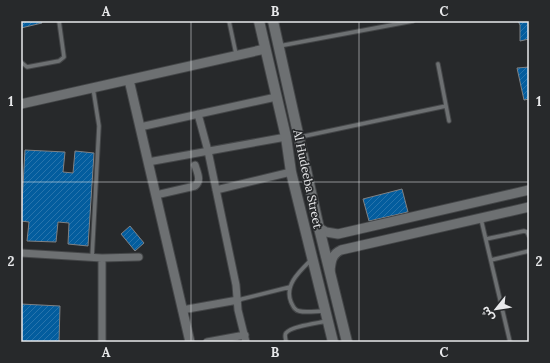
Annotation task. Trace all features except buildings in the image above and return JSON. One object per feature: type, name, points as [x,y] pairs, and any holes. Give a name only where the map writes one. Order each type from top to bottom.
[{"type":"main road","name":"Al Hudeeba Street","points":[[259,21],[286,137],[291,172],[333,342]]},
{"type":"main road","name":"Al Hudeeba Street","points":[[273,21],[319,228],[347,342]]},
{"type":"street","points":[[21,104],[265,49]]},
{"type":"street","points":[[129,80],[190,342]]},
{"type":"street","points":[[140,127],[276,96]]},
{"type":"street","points":[[198,114],[208,151],[236,285],[238,310],[245,339],[207,342]]},
{"type":"street","points":[[148,162],[286,137]]},
{"type":"street","points":[[156,195],[198,184],[199,181],[195,165]]},
{"type":"street","points":[[216,190],[291,172]]},
{"type":"street","points":[[319,228],[326,232],[338,234],[529,190]]},
{"type":"street","points":[[330,272],[332,260],[336,253],[354,247],[529,207]]},
{"type":"street","points":[[354,247],[342,246],[339,241],[341,238],[359,229]]},
{"type":"street","points":[[21,253],[92,258],[139,257]]},
{"type":"street","points":[[102,258],[102,342]]},
{"type":"street","points":[[182,310],[238,300]]},
{"type":"lane","points":[[21,62],[27,67],[59,61],[64,57],[59,21]]},
{"type":"lane","points":[[229,21],[236,55]]},
{"type":"lane","points":[[278,46],[413,21]]},
{"type":"lane","points":[[438,64],[449,121]]},
{"type":"lane","points":[[92,258],[99,126],[93,88]]},
{"type":"lane","points":[[299,138],[446,106]]},
{"type":"lane","points":[[480,218],[510,342]]},
{"type":"lane","points":[[486,239],[524,231],[527,232],[529,236]]},
{"type":"lane","points":[[491,260],[529,251]]},
{"type":"lane","points":[[313,258],[295,277],[290,287],[290,300],[294,309],[299,312],[325,311]]},
{"type":"lane","points":[[238,300],[290,287]]},
{"type":"lane","points":[[286,342],[286,332],[292,329],[328,321]]}]
